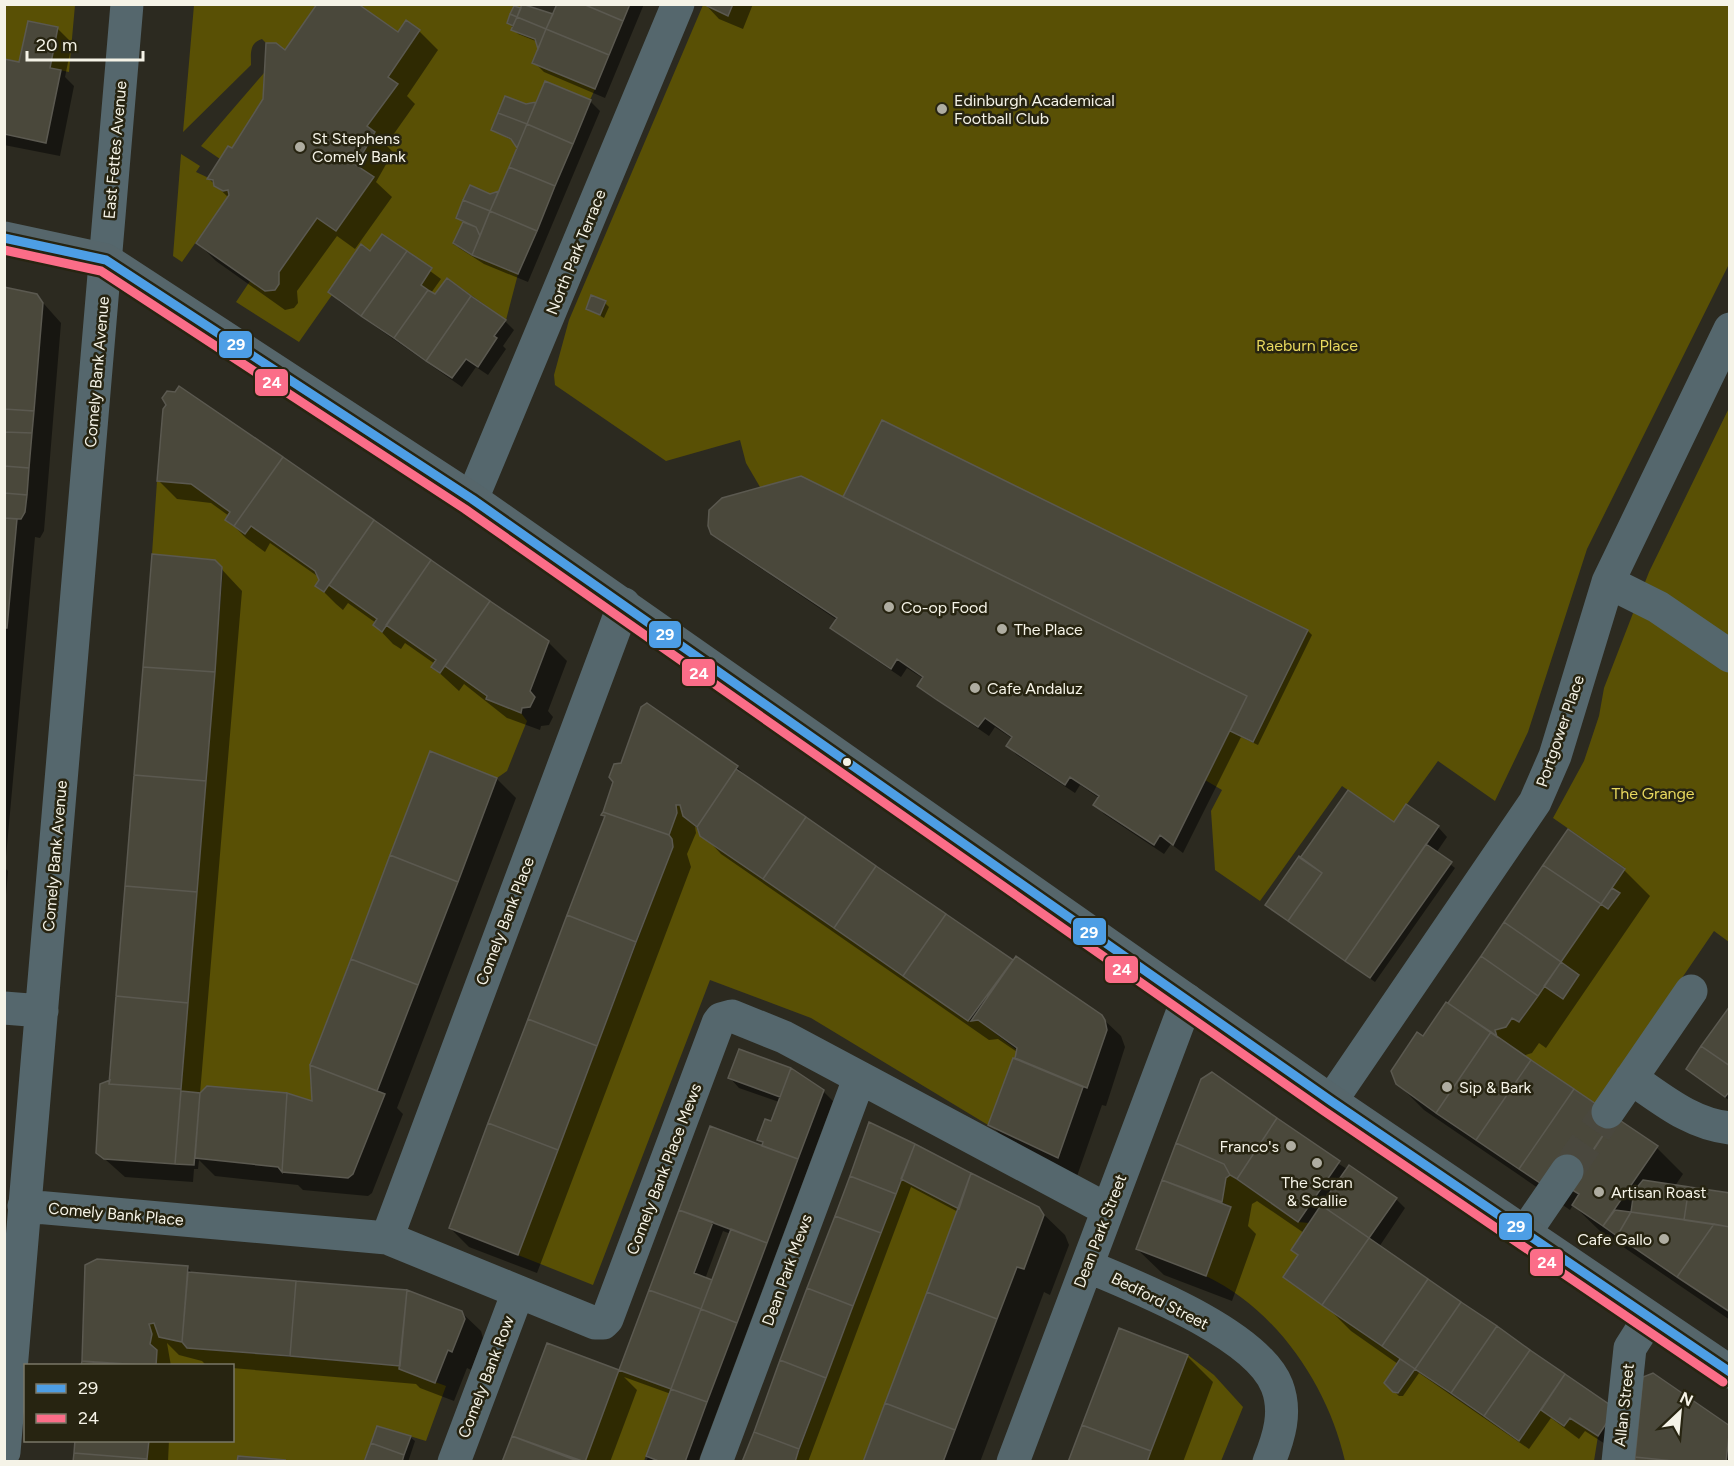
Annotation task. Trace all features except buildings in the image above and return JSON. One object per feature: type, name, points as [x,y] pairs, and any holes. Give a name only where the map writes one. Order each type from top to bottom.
[{"type":"main road","points":[[4,238],[106,260],[472,499],[1331,1101],[1730,1372]]},
{"type":"street","name":"East Fettes Avenue","points":[[106,260],[127,4]]},
{"type":"street","name":"North Park Terrace","points":[[472,499],[678,4]]},
{"type":"street","name":"Comely Bank Avenue","points":[[4,1452],[11,1313],[24,1206],[42,1011],[106,260]]},
{"type":"street","name":"Portgower Place","points":[[1331,1101],[1535,802],[1555,756],[1608,582],[1730,329]]},
{"type":"street","points":[[1608,582],[1658,607],[1730,656]]},
{"type":"street","name":"Comely Bank Place","points":[[387,1238],[624,604]]},
{"type":"street","points":[[1608,1112],[1691,991]]},
{"type":"street","name":"Dean Park Street","points":[[1013,1461],[1187,1000]]},
{"type":"street","points":[[4,1008],[42,1011]]},
{"type":"street","name":"Comely Bank Place Mews","points":[[603,1323],[607,1319],[718,1023],[732,1016],[784,1037],[859,1079]]},
{"type":"street","points":[[1631,1078],[1689,1116],[1716,1126],[1730,1128]]},
{"type":"street","points":[[859,1079],[1108,1210]]},
{"type":"street","name":"Dean Park Mews","points":[[716,1461],[859,1079]]},
{"type":"street","points":[[1526,1232],[1567,1172]]},
{"type":"street","name":"Comely Bank Place","points":[[24,1206],[387,1238],[595,1323],[603,1323]]},
{"type":"street","name":"Bedford Street","points":[[1087,1266],[1187,1311],[1262,1362],[1277,1386],[1282,1407],[1280,1432],[1269,1461]]},
{"type":"street","name":"Comely Bank Row","points":[[454,1461],[518,1292]]},
{"type":"street","name":"Allan Street","points":[[1618,1461],[1630,1348],[1649,1318]]},
{"type":"green space","points":[[5,5],[75,5],[69,72],[50,68],[58,27],[28,21],[19,62],[5,59]]},
{"type":"green space","points":[[194,5],[317,5],[285,50],[276,43],[266,43],[262,39],[255,43],[252,49],[251,65],[183,132]]},
{"type":"green space","points":[[358,5],[522,5],[521,8],[514,6],[507,23],[513,26],[512,30],[535,39],[538,49],[532,63],[595,89],[590,100],[545,81],[536,102],[526,104],[505,96],[491,130],[511,139],[517,148],[499,191],[490,194],[470,185],[456,218],[463,222],[453,244],[472,255],[518,274],[506,320],[447,278],[435,294],[421,285],[432,268],[382,234],[370,251],[361,245],[328,292],[332,295],[299,342],[236,302],[250,281],[265,291],[275,290],[279,284],[279,272],[317,218],[336,231],[356,165],[375,132],[367,126],[397,84],[388,77],[420,30],[406,20],[398,32]]},
{"type":"green space","name":"Raeburn Place","points":[[703,5],[1729,5],[1729,264],[1587,549],[1528,732],[1495,801],[1438,761],[1394,822],[1342,786],[1260,901],[1215,870],[1211,811],[1222,790],[1205,780],[1247,697],[760,487],[746,463],[740,440],[666,461],[555,385],[554,375],[569,320]]},
{"type":"green space","points":[[264,73],[263,99],[232,148],[220,159],[201,146]]},
{"type":"green space","points":[[181,154],[200,166],[196,172],[213,180],[214,186],[223,191],[228,190],[229,195],[182,262],[173,256]]},
{"type":"green space","name":"The Grange","points":[[1729,408],[1729,942],[1714,931],[1596,1104],[1497,1037],[1495,1030],[1512,1018],[1520,1022],[1544,986],[1563,998],[1579,975],[1561,962],[1601,904],[1608,909],[1620,893],[1612,888],[1625,868],[1553,818],[1584,761],[1599,716],[1604,688],[1649,572]]},
{"type":"green space","points":[[157,481],[191,484],[230,512],[225,520],[245,534],[251,526],[315,571],[319,580],[315,586],[323,592],[329,585],[377,619],[373,625],[381,631],[386,625],[436,660],[431,668],[440,673],[445,666],[487,696],[487,699],[521,713],[527,721],[507,771],[497,778],[430,752],[310,1065],[312,1101],[207,1086],[200,1093],[181,1091],[223,570],[214,560],[152,554]]},
{"type":"green space","points":[[676,805],[680,805],[683,816],[696,827],[700,836],[968,1021],[978,1020],[1018,1051],[988,1125],[811,1018],[710,980],[593,1285],[518,1255],[673,847],[669,835],[677,813]]},
{"type":"green space","points":[[1230,1175],[1298,1222],[1309,1223],[1291,1250],[1298,1255],[1283,1277],[1400,1359],[1384,1383],[1393,1392],[1399,1392],[1415,1369],[1519,1441],[1541,1410],[1564,1426],[1570,1418],[1598,1436],[1594,1461],[1345,1461],[1326,1405],[1296,1353],[1255,1309],[1232,1291],[1206,1276],[1231,1207],[1222,1202],[1226,1178]]},
{"type":"green space","points":[[901,1179],[959,1209],[863,1461],[795,1462]]},
{"type":"green space","points":[[154,1323],[159,1337],[182,1342],[187,1348],[400,1366],[400,1369],[446,1386],[426,1441],[377,1426],[364,1461],[294,1462],[238,1456],[237,1461],[147,1462],[149,1442],[234,1442],[234,1364],[156,1364],[157,1350],[150,1344],[152,1334],[149,1324]]},
{"type":"green space","points":[[1188,1355],[1214,1375],[1243,1407],[1221,1461],[1147,1462]]},
{"type":"green space","points":[[619,1370],[671,1389],[644,1461],[585,1462]]},
{"type":"tunnel","points":[[1567,1171],[1608,1112]]},
{"type":"transit line","name":"29","points":[[4,238],[106,260],[472,499],[1331,1101],[1730,1372]]},
{"type":"transit line","name":"24","points":[[4,250],[101,271],[465,509],[1324,1111],[1723,1382]]},
{"type":"place","name":"Edinburgh Academical Football Club","points":[[942,109]]},
{"type":"place","name":"St Stephens Comely Bank","points":[[300,147]]},
{"type":"place","name":"Co-op Food","points":[[889,607]]},
{"type":"place","name":"The Place","points":[[1002,629]]},
{"type":"place","name":"Cafe Andaluz","points":[[975,688]]},
{"type":"place","name":"Sip & Bark","points":[[1447,1087]]},
{"type":"place","name":"Franco's","points":[[1291,1146]]},
{"type":"place","name":"The Scran & Scallie","points":[[1317,1163]]},
{"type":"place","name":"Artisan Roast","points":[[1599,1192]]},
{"type":"place","name":"Cafe Gallo","points":[[1664,1239]]}]
